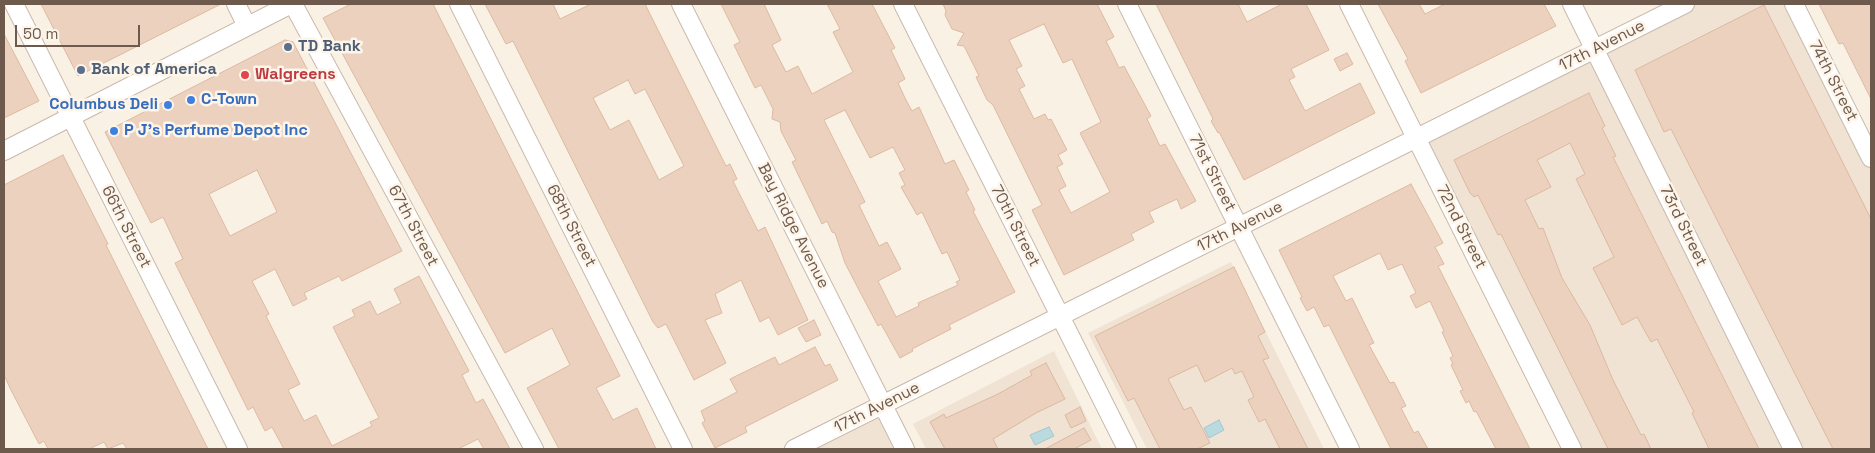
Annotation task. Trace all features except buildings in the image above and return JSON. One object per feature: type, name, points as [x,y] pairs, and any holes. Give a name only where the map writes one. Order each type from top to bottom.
[{"type":"street","name":"66th Street","points":[[14,4],[238,449]]},
{"type":"street","points":[[236,4],[247,26]]},
{"type":"street","points":[[4,151],[292,4]]},
{"type":"street","name":"67th Street","points":[[292,4],[534,449]]},
{"type":"street","name":"68th Street","points":[[459,4],[683,449]]},
{"type":"street","name":"Bay Ridge Avenue","points":[[681,4],[905,449]]},
{"type":"street","name":"70th Street","points":[[903,4],[1127,449]]},
{"type":"street","name":"71st Street","points":[[1127,4],[1350,449]]},
{"type":"street","name":"72nd Street","points":[[1349,4],[1572,449]]},
{"type":"street","name":"73rd Street","points":[[1572,4],[1793,449]]},
{"type":"street","name":"17th Avenue","points":[[794,449],[1685,4]]},
{"type":"street","name":"74th Street","points":[[1794,4],[1871,158]]},
{"type":"shaded area","points":[[1685,4],[1794,4],[1871,158],[1871,449],[1572,449],[1416,138]]},
{"type":"shaded area","points":[[1231,262],[1324,449],[1147,449],[1088,333]]},
{"type":"shaded area","points":[[1054,351],[1102,449],[926,449],[913,424]]},
{"type":"shaded area","points":[[883,405],[905,449],[794,449]]},
{"type":"water","points":[[1219,420],[1224,430],[1209,438],[1204,428]]},
{"type":"water","points":[[1049,427],[1054,436],[1035,445],[1030,435]]},
{"type":"place","name":"TD Bank","points":[[288,47]]},
{"type":"place","name":"Bank of America","points":[[81,70]]},
{"type":"place","name":"Walgreens","points":[[245,75]]},
{"type":"place","name":"C-Town","points":[[191,100]]},
{"type":"place","name":"Columbus Deli","points":[[168,105]]},
{"type":"place","name":"P J's Perfume Depot Inc","points":[[114,131]]}]
